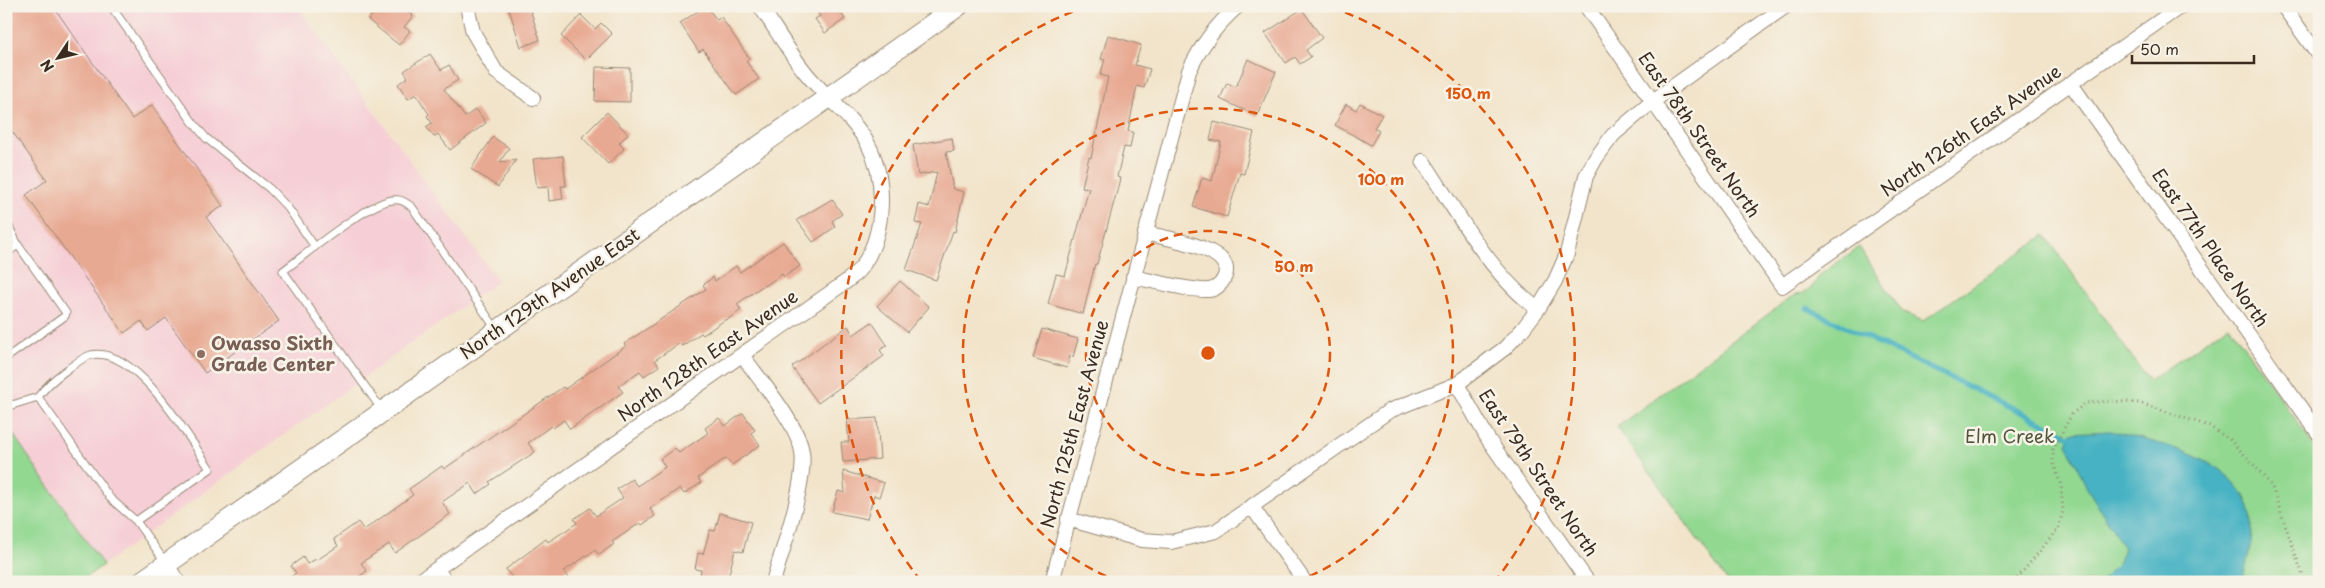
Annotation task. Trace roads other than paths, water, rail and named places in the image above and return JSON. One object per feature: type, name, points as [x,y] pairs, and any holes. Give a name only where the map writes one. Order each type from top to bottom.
[{"type":"main road","name":"North 129th Avenue East","points":[[141,582],[958,6]]},
{"type":"street","points":[[467,6],[473,32],[496,72],[534,98]]},
{"type":"street","name":"North 128th East Avenue","points":[[418,582],[853,277],[863,265],[877,231],[880,204],[878,172],[867,144],[854,124],[802,68],[760,6]]},
{"type":"street","name":"North 125th East Avenue","points":[[1052,582],[1189,71],[1197,53],[1210,34],[1238,6]]},
{"type":"street","name":"East 78th Street North","points":[[1586,6],[1782,286]]},
{"type":"street","points":[[1068,519],[1142,540],[1171,542],[1216,531],[1389,411],[1457,384],[1505,348],[1538,309],[1555,281],[1567,254],[1586,176],[1596,158],[1613,135],[1653,101],[1786,6]]},
{"type":"street","name":"North 126th East Avenue","points":[[1782,286],[2181,6]]},
{"type":"street","points":[[2283,6],[2319,56]]},
{"type":"street","name":"East 77th Place North","points":[[2072,84],[2319,434]]},
{"type":"street","points":[[1423,161],[1501,276],[1522,298],[1538,309]]},
{"type":"street","points":[[1134,277],[1212,290],[1223,282],[1226,272],[1223,259],[1210,250],[1145,233]]},
{"type":"street","points":[[742,355],[792,426],[802,450],[802,475],[773,582]]},
{"type":"street","name":"East 79th Street North","points":[[1457,384],[1488,439],[1588,582]]},
{"type":"street","points":[[1252,507],[1305,582]]},
{"type":"street","points":[[166,564],[178,582]]},
{"type":"street","points":[[437,570],[446,582]]},
{"type":"lane","points":[[111,6],[206,138],[270,189],[288,208],[315,247]]},
{"type":"lane","points":[[383,411],[282,271],[315,247],[380,203],[394,200],[404,201],[412,207],[498,331]]},
{"type":"lane","points":[[6,221],[18,245],[66,313],[65,316],[6,358]]},
{"type":"lane","points":[[6,254],[18,245]]},
{"type":"lane","points":[[6,401],[12,405],[38,397],[47,384],[92,355],[119,360],[153,386],[210,469],[136,521]]},
{"type":"lane","points":[[38,397],[110,498],[136,521],[166,564]]},
{"type":"water","points":[[2111,431],[2177,449],[2199,458],[2219,470],[2236,484],[2247,502],[2252,525],[2250,547],[2242,582],[2101,582],[2118,564],[2124,548],[2087,488],[2067,444],[2071,433]]},
{"type":"waterway","points":[[1807,308],[2076,439]]},
{"type":"place","name":"Owasso Sixth Grade Center","points":[[201,354]]},
{"type":"park label","name":"Elm Creek","points":[[2010,437]]}]
